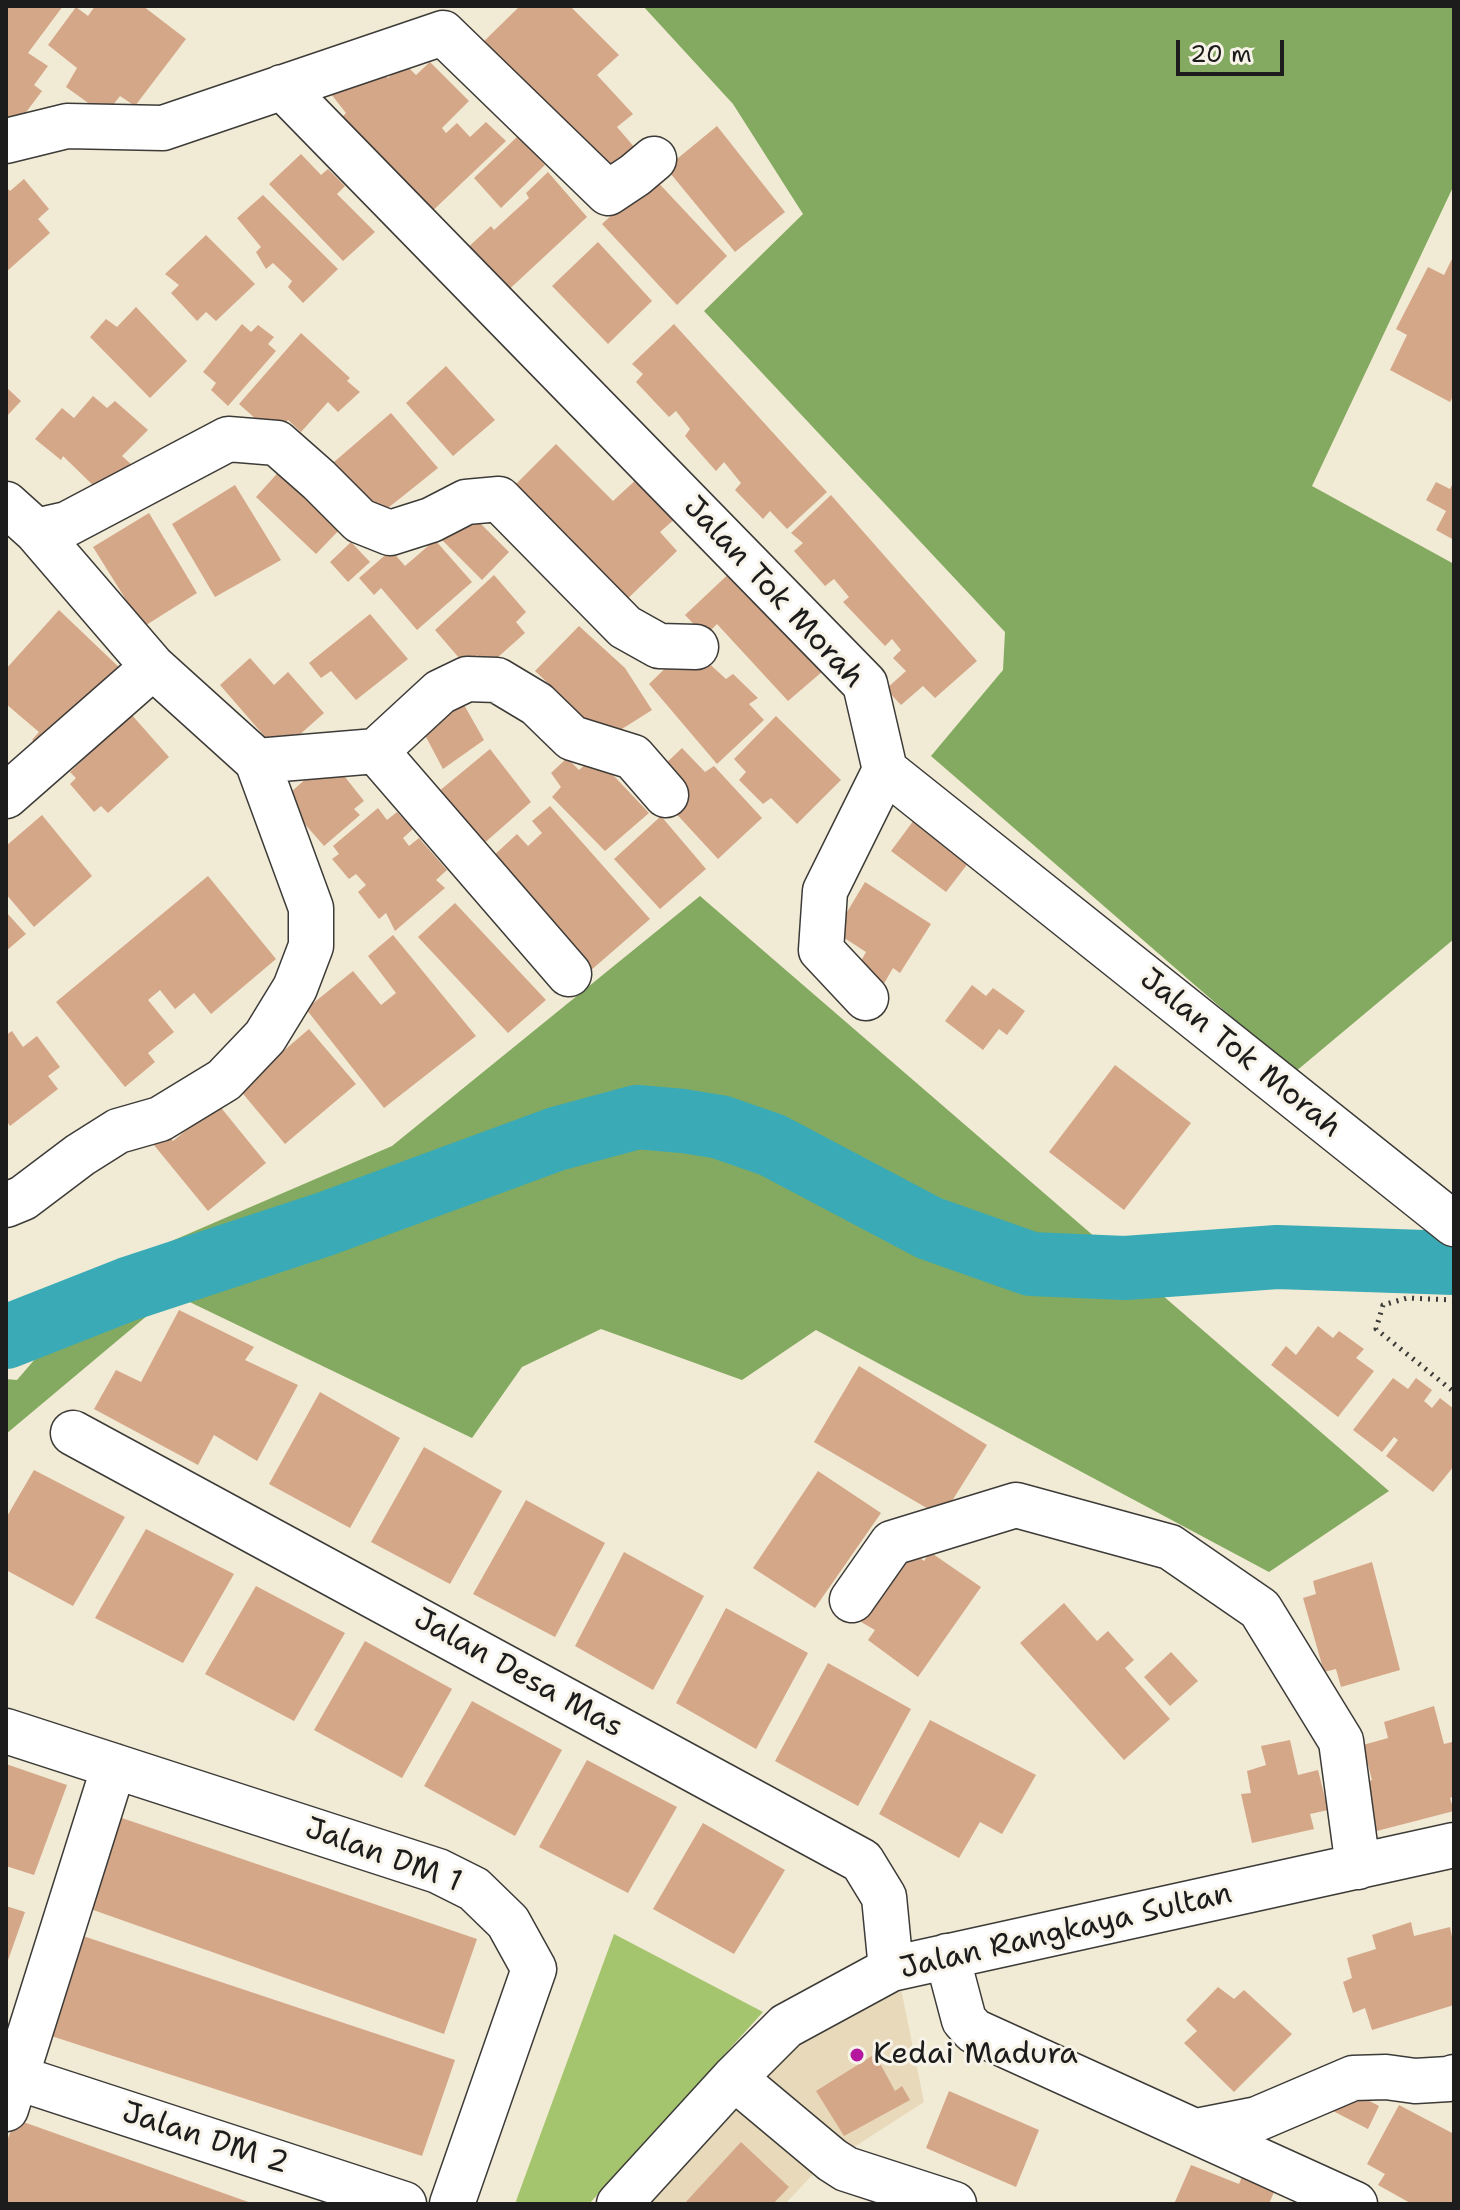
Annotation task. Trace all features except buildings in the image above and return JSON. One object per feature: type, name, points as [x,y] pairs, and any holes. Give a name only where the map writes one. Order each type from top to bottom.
[{"type":"street","points":[[6,141],[67,126],[163,128],[443,33],[608,193],[654,159]]},
{"type":"street","name":"Jalan Tok Morah","points":[[282,87],[865,684],[885,770],[1444,1209]]},
{"type":"street","points":[[21,517],[67,524],[228,439],[277,443],[360,521],[390,533],[431,520],[466,502],[499,499],[625,627],[659,646],[696,647]]},
{"type":"street","points":[[6,1205],[23,1198],[118,1131],[160,1119],[224,1080],[265,1037],[295,988],[311,946],[311,908],[257,761],[153,667],[21,517]]},
{"type":"street","points":[[6,796],[153,667]]},
{"type":"street","points":[[257,761],[376,751],[440,692],[467,679],[497,680],[537,704],[572,738],[633,757],[666,795]]},
{"type":"street","points":[[376,751],[569,974]]},
{"type":"street","points":[[866,998],[821,950],[825,891],[885,770]]},
{"type":"street","name":"Jalan Desa Mas","points":[[73,1433],[862,1861],[884,1897],[891,1969]]},
{"type":"street","points":[[852,1600],[892,1543],[1016,1505],[1170,1547],[1260,1609],[1341,1741],[1358,1867]]},
{"type":"street","name":"Jalan DM 1","points":[[6,1731],[438,1871],[474,1889],[508,1922],[534,1969],[452,2204]]},
{"type":"street","points":[[9,2087],[114,1766]]},
{"type":"street","name":"Jalan Rangkaya Sultan","points":[[619,2204],[786,2026],[891,1969],[1454,1845]]},
{"type":"street","points":[[947,1956],[964,2020],[974,2031],[1355,2204]]},
{"type":"street","points":[[1196,2131],[1257,2119],[1353,2078],[1386,2077],[1415,2081],[1454,2077]]},
{"type":"street","points":[[734,2078],[846,2169],[954,2204]]},
{"type":"street","name":"Jalan DM 2","points":[[9,2087],[404,2204]]},
{"type":"path","points":[[1454,1300],[1407,1298],[1383,1305],[1376,1329],[1454,1392]]},
{"type":"shaded area","points":[[901,1989],[924,2102],[815,2172],[785,2204],[650,2204],[799,2041]]},
{"type":"green space","points":[[643,6],[1454,6],[1454,185],[1312,486],[1454,564],[1454,939],[1295,1072],[931,756],[1003,670],[1005,632],[704,311],[803,214],[733,104]]},
{"type":"green space","points":[[700,896],[1389,1491],[1269,1572],[816,1330],[742,1380],[601,1329],[522,1367],[472,1438],[173,1294],[6,1434],[6,1379],[17,1380],[116,1265],[392,1146]]},
{"type":"green space","points":[[614,1934],[763,2012],[589,2204],[518,2204],[516,2201]]},
{"type":"waterway","points":[[6,1337],[128,1289],[325,1224],[556,1139],[637,1117],[720,1127],[772,1145],[929,1228],[1031,1264],[1125,1268],[1277,1257],[1454,1263]]},
{"type":"place","name":"Kedai Madura","points":[[857,2055]]}]
